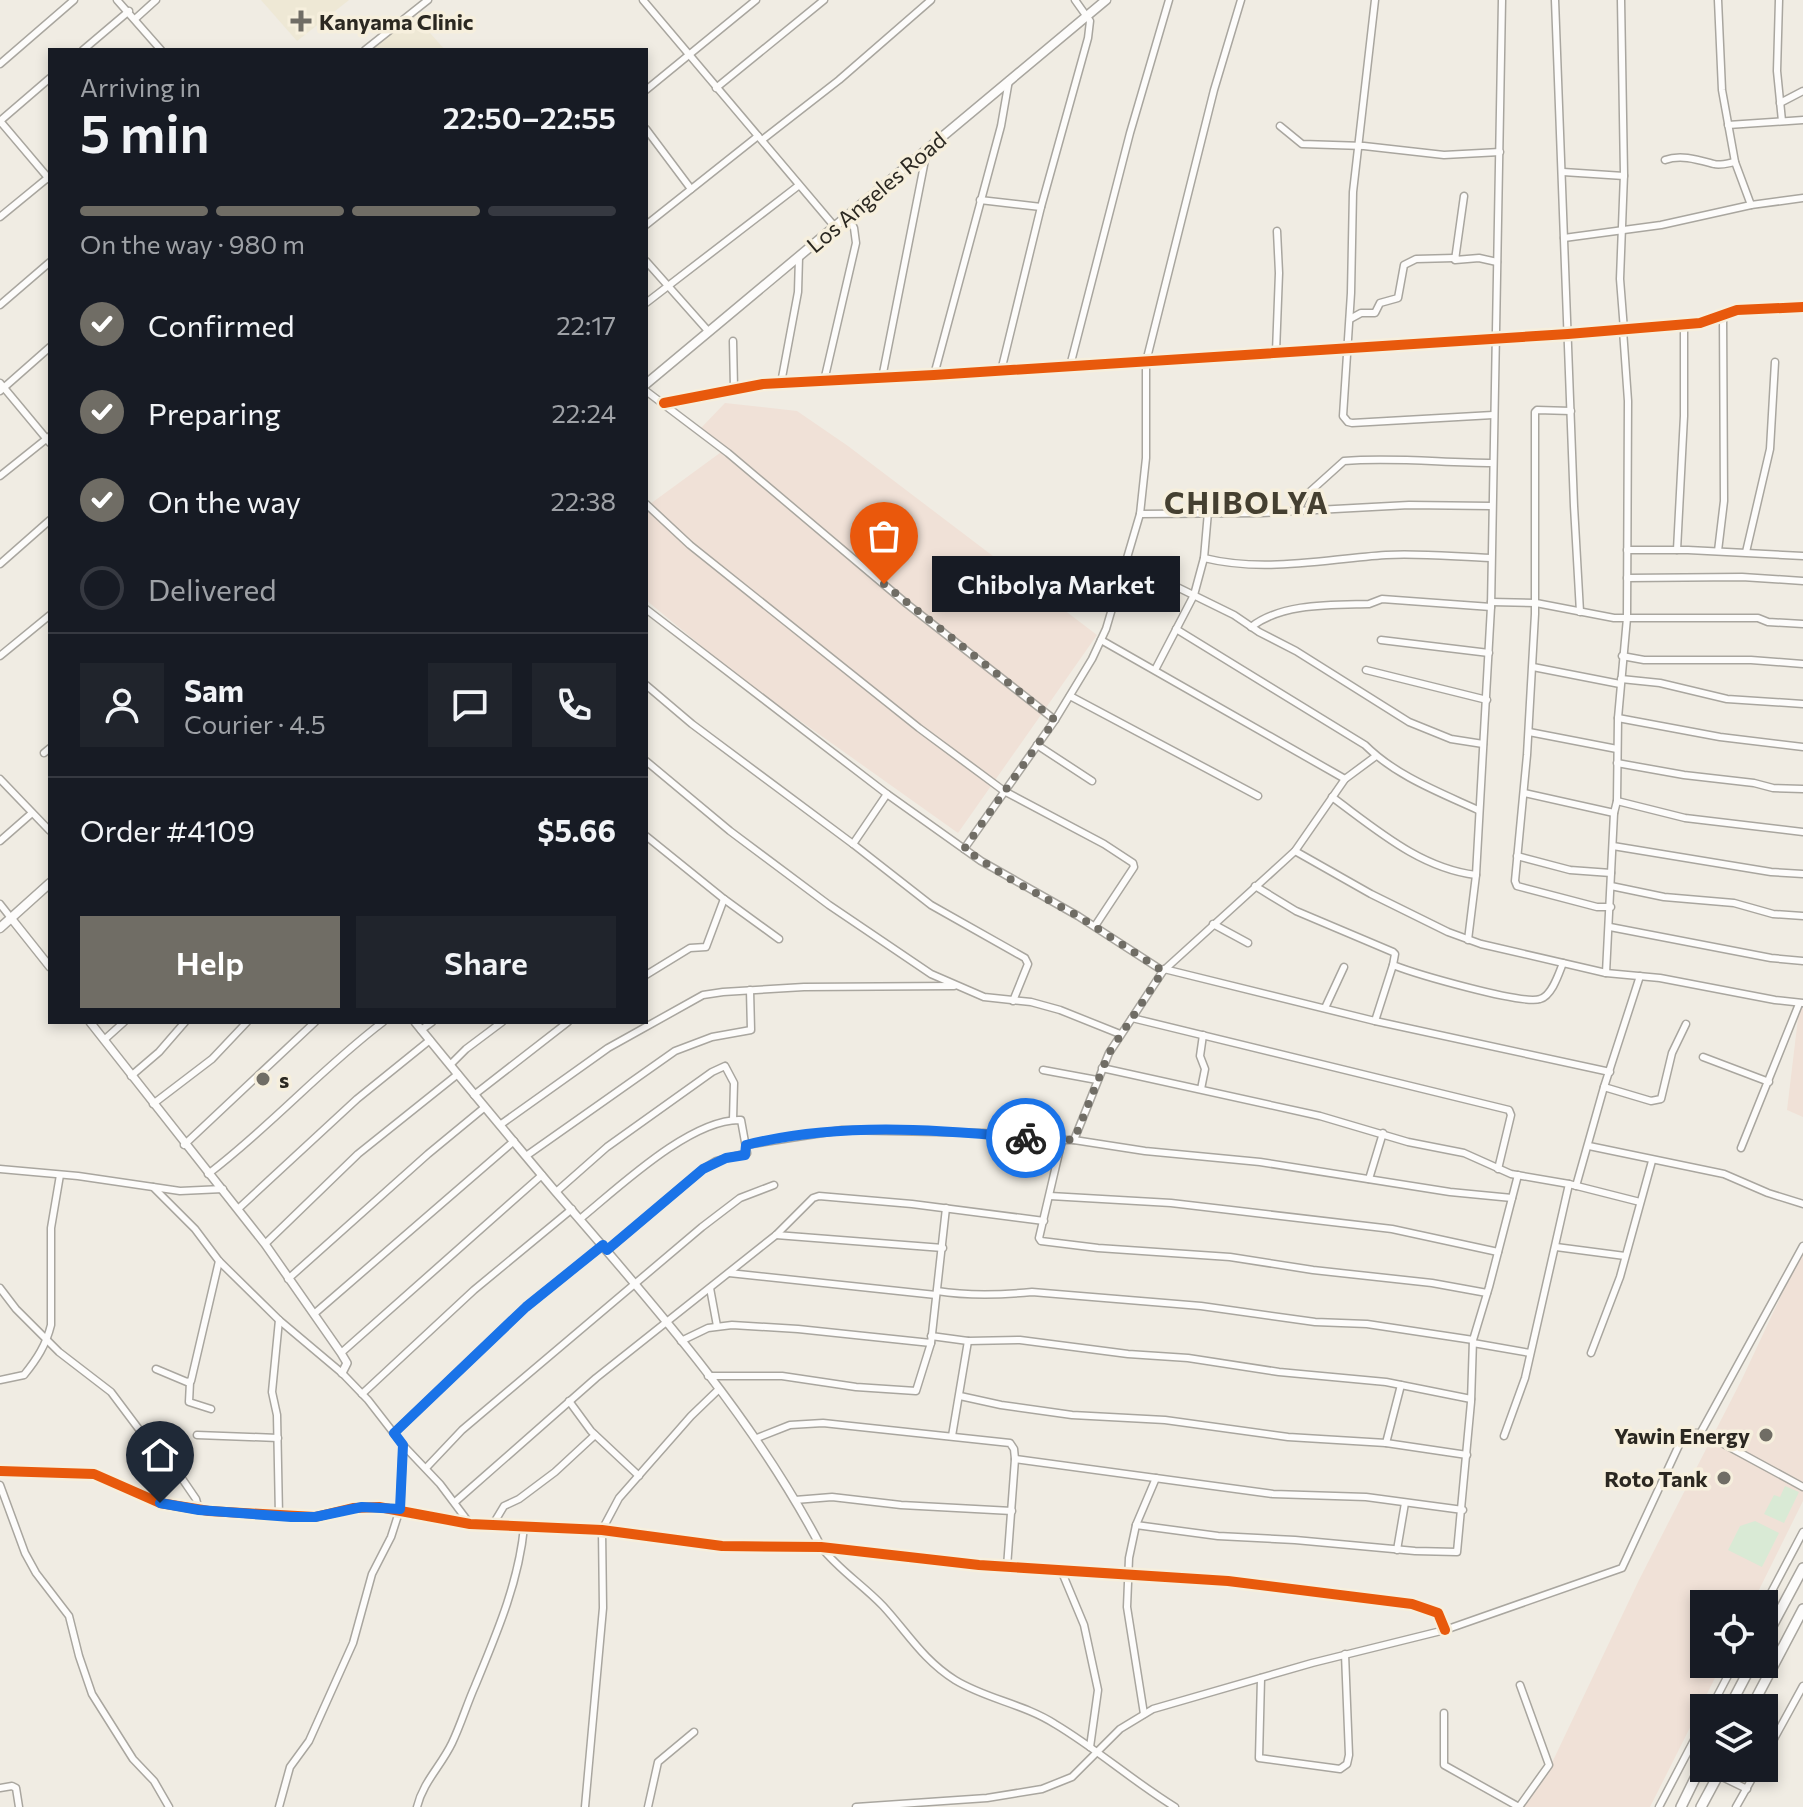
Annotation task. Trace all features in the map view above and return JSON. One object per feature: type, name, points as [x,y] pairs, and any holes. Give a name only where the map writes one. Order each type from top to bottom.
[{"type":"main road","name":"Los Angeles Road","points":[[648,382],[1106,0]]},
{"type":"main road","points":[[0,928],[48,885]]},
{"type":"main road","points":[[1778,1615],[1803,1568]]},
{"type":"main road","points":[[1758,1694],[1803,1609]]},
{"type":"main road","points":[[1681,1807],[1693,1782]]},
{"type":"main road","points":[[1701,1807],[1715,1782]]},
{"type":"street","points":[[0,64],[74,0]]},
{"type":"street","points":[[117,0],[159,48]]},
{"type":"street","points":[[135,19],[156,0]]},
{"type":"street","points":[[368,48],[428,0]]},
{"type":"street","points":[[648,88],[756,0]]},
{"type":"street","points":[[716,88],[824,0]]},
{"type":"street","points":[[648,223],[839,80],[931,0]]},
{"type":"street","points":[[1001,371],[1041,207],[1088,38],[1090,21],[1075,0]]},
{"type":"street","points":[[1070,366],[1130,133],[1169,0]]},
{"type":"street","points":[[964,849],[1055,720],[1101,640],[1140,514],[1146,458],[1146,362],[1214,90],[1241,0]]},
{"type":"street","points":[[1375,0],[1352,204],[1354,226],[1343,416],[1348,422],[1493,415]]},
{"type":"street","points":[[1468,940],[1476,875],[1491,605],[1502,0]]},
{"type":"street","points":[[1555,0],[1580,612]]},
{"type":"street","points":[[1606,973],[1617,801],[1620,682],[1627,618],[1628,401],[1620,279],[1624,176],[1621,0]]},
{"type":"street","points":[[1718,0],[1722,90],[1735,162],[1751,205]]},
{"type":"street","points":[[1779,0],[1777,71],[1782,121]]},
{"type":"street","points":[[648,2],[688,55],[835,227]]},
{"type":"street","points":[[85,48],[129,11]]},
{"type":"street","points":[[48,80],[0,121],[48,177]]},
{"type":"street","points":[[934,375],[1001,126],[1009,80]]},
{"type":"street","points":[[1780,103],[1803,91]]},
{"type":"street","points":[[1728,125],[1803,120]]},
{"type":"street","points":[[1280,126],[1302,144],[1444,155],[1500,152]]},
{"type":"street","points":[[648,132],[691,189]]},
{"type":"street","points":[[882,378],[927,150]]},
{"type":"street","points":[[1665,160],[1672,157],[1707,160],[1716,165],[1735,162]]},
{"type":"street","points":[[1563,172],[1624,176]]},
{"type":"street","points":[[0,217],[48,179]]},
{"type":"street","points":[[648,301],[798,186]]},
{"type":"street","points":[[1454,258],[1464,196]]},
{"type":"street","points":[[1564,238],[1695,219],[1751,205],[1803,198]]},
{"type":"street","points":[[980,200],[1041,207]]},
{"type":"street","points":[[824,381],[856,243],[848,216]]},
{"type":"street","points":[[1276,352],[1277,231]]},
{"type":"street","points":[[781,383],[798,292],[799,257]]},
{"type":"street","points":[[1350,319],[1361,313],[1375,313],[1380,303],[1397,299],[1404,265],[1416,259],[1454,258],[1456,261],[1479,258],[1497,262]]},
{"type":"street","points":[[648,263],[709,332]]},
{"type":"street","points":[[0,305],[48,264]]},
{"type":"street","points":[[648,393],[659,403],[664,403],[734,388],[781,383],[1623,330],[1708,321],[1737,310],[1803,307]]},
{"type":"street","points":[[1718,551],[1724,501],[1723,314]]},
{"type":"street","points":[[1677,550],[1684,416],[1684,324]]},
{"type":"street","points":[[733,341],[734,388]]},
{"type":"street","points":[[48,349],[1,387],[48,438]]},
{"type":"street","points":[[1746,552],[1770,449],[1775,362]]},
{"type":"street","points":[[664,403],[907,604],[1055,720]]},
{"type":"street","points":[[1571,411],[1535,412],[1536,603],[1529,732],[1515,881],[1517,886],[1597,907],[1611,907]]},
{"type":"street","points":[[0,476],[48,440]]},
{"type":"street","points":[[1298,511],[1304,497],[1344,461],[1436,459],[1493,463]]},
{"type":"street","points":[[1140,514],[1409,505],[1491,506]]},
{"type":"street","points":[[648,506],[690,545],[919,728],[1004,791],[1104,844],[1133,863],[1134,867],[1095,926]]},
{"type":"street","points":[[1155,670],[1194,595],[1204,558],[1208,512]]},
{"type":"street","points":[[0,564],[48,522]]},
{"type":"street","points":[[1627,550],[1803,556]]},
{"type":"street","points":[[1204,558],[1224,563],[1278,566],[1392,555],[1491,558]]},
{"type":"street","points":[[1124,561],[1194,595],[1307,658],[1409,722],[1451,739],[1483,744]]},
{"type":"street","points":[[1627,578],[1742,577],[1803,581]]},
{"type":"street","points":[[1251,627],[1264,616],[1285,610],[1369,604],[1382,599],[1491,605],[1536,603],[1603,617],[1758,618],[1768,622],[1803,624]]},
{"type":"street","points":[[648,611],[887,794],[964,849],[1163,970],[1375,1021],[1610,1072]]},
{"type":"street","points":[[0,656],[48,617]]},
{"type":"street","points":[[1176,629],[1365,745],[1410,778],[1478,810]]},
{"type":"street","points":[[1101,640],[1345,779]]},
{"type":"street","points":[[1381,640],[1489,653]]},
{"type":"street","points":[[1622,656],[1644,660],[1751,660],[1803,664]]},
{"type":"street","points":[[1533,667],[1620,682],[1660,683],[1727,699],[1803,704]]},
{"type":"street","points":[[1366,670],[1487,700]]},
{"type":"street","points":[[648,687],[692,724],[931,905],[1025,958],[1028,964],[1013,1001]]},
{"type":"street","points":[[1070,696],[1258,796]]},
{"type":"street","points":[[1618,718],[1720,737],[1803,747]]},
{"type":"street","points":[[1529,732],[1617,749]]},
{"type":"street","points":[[1037,745],[1092,781]]},
{"type":"street","points":[[1074,1140],[1102,1068],[1120,1034],[1163,970],[1295,851],[1345,779],[1376,756]]},
{"type":"street","points":[[648,763],[730,831],[829,905],[931,974],[984,997],[1031,1002],[1120,1034]]},
{"type":"street","points":[[1617,763],[1773,788],[1803,789]]},
{"type":"street","points":[[0,779],[48,829]]},
{"type":"street","points":[[1524,793],[1614,813]]},
{"type":"street","points":[[853,844],[887,794]]},
{"type":"street","points":[[1332,797],[1414,855],[1445,869],[1476,875]]},
{"type":"street","points":[[1617,801],[1685,818],[1803,832]]},
{"type":"street","points":[[0,841],[32,813]]},
{"type":"street","points":[[648,838],[779,939]]},
{"type":"street","points":[[1613,846],[1771,872],[1803,874]]},
{"type":"street","points":[[1295,851],[1356,887],[1468,940],[1606,973],[1801,1003],[1741,1148]]},
{"type":"street","points":[[1517,856],[1570,870],[1611,873]]},
{"type":"street","points":[[1255,886],[1296,911],[1395,954],[1375,1021]]},
{"type":"street","points":[[1611,886],[1664,897],[1734,903],[1773,914],[1803,916]]},
{"type":"street","points":[[648,974],[690,948],[706,947],[724,899]]},
{"type":"street","points":[[0,904],[48,962]]},
{"type":"street","points":[[1213,924],[1248,943]]},
{"type":"street","points":[[1610,927],[1771,958],[1803,961]]},
{"type":"street","points":[[1393,965],[1490,993],[1539,1000],[1548,993],[1563,963]]},
{"type":"street","points":[[1325,1008],[1344,967]]},
{"type":"street","points":[[1504,1436],[1525,1378],[1573,1185],[1589,1146],[1604,1087],[1640,976]]},
{"type":"street","points":[[500,1125],[608,1048],[711,993],[956,986]]},
{"type":"street","points":[[526,1156],[675,1051],[712,1037],[751,1030],[750,990]]},
{"type":"street","points":[[1132,1018],[1509,1110],[1511,1115],[1498,1169]]},
{"type":"street","points":[[92,1024],[265,1244],[347,1363],[342,1373]]},
{"type":"street","points":[[104,1040],[122,1024]]},
{"type":"street","points":[[131,1076],[159,1052],[183,1024]]},
{"type":"street","points":[[153,1104],[212,1059],[245,1024]]},
{"type":"street","points":[[184,1145],[313,1024]]},
{"type":"street","points":[[208,1174],[263,1130],[325,1069],[381,1024]]},
{"type":"street","points":[[416,1024],[667,1323],[757,1438],[821,1547],[848,1577],[885,1608],[919,1651],[965,1685],[1043,1716],[1175,1807]]},
{"type":"street","points":[[421,1030],[429,1024]]},
{"type":"street","points":[[450,1065],[499,1024]]},
{"type":"street","points":[[474,1095],[565,1024]]},
{"type":"street","points":[[1604,1087],[1651,1101],[1661,1099],[1672,1053],[1686,1024]]},
{"type":"street","points":[[1201,1089],[1205,1069],[1200,1056],[1203,1035]]},
{"type":"street","points":[[238,1209],[357,1099],[430,1040]]},
{"type":"street","points":[[1703,1057],[1769,1082]]},
{"type":"street","points":[[556,1192],[637,1124],[725,1066],[734,1083],[733,1120]]},
{"type":"street","points":[[1102,1068],[1320,1116],[1413,1144],[1464,1153],[1518,1175],[1640,1202]]},
{"type":"street","points":[[1043,1070],[1097,1080]]},
{"type":"street","points":[[265,1244],[358,1154],[458,1074]]},
{"type":"street","points":[[288,1279],[485,1107]]},
{"type":"street","points":[[394,1433],[526,1307],[703,1169],[726,1158],[745,1155],[741,1120],[708,1127],[677,1143],[580,1219]]},
{"type":"street","points":[[746,1145],[852,1129],[983,1133],[1074,1140],[1145,1151],[1260,1162],[1512,1198]]},
{"type":"street","points":[[1369,1179],[1383,1133]]},
{"type":"street","points":[[1062,1140],[1039,1238],[1041,1241],[1230,1257],[1487,1293]]},
{"type":"street","points":[[314,1314],[514,1141]]},
{"type":"street","points":[[1589,1146],[1724,1174],[1803,1204]]},
{"type":"street","points":[[1591,1353],[1615,1291],[1652,1161]]},
{"type":"street","points":[[0,1169],[200,1192],[223,1189]]},
{"type":"street","points":[[0,1380],[24,1375],[47,1339],[51,1325],[51,1228],[60,1175]]},
{"type":"street","points":[[341,1353],[542,1175]]},
{"type":"street","points":[[1136,1525],[1218,1536],[1457,1552],[1463,1510],[1473,1341],[1518,1175]]},
{"type":"street","points":[[426,1468],[462,1430],[734,1201],[774,1185]]},
{"type":"street","points":[[153,1187],[195,1229],[219,1261],[362,1394],[455,1502],[470,1524]]},
{"type":"street","points":[[455,1502],[569,1401],[776,1235],[807,1203],[819,1196],[1044,1221]]},
{"type":"street","points":[[1050,1196],[1171,1203],[1392,1229],[1498,1252]]},
{"type":"street","points":[[708,1376],[782,1376],[856,1387],[916,1391],[931,1340],[946,1208]]},
{"type":"street","points":[[362,1394],[474,1290],[572,1209]]},
{"type":"street","points":[[776,1235],[943,1248]]},
{"type":"street","points":[[1701,1432],[1803,1246]]},
{"type":"street","points":[[1556,1247],[1625,1256]]},
{"type":"street","points":[[211,1409],[191,1404],[190,1382],[219,1261]]},
{"type":"street","points":[[729,1273],[960,1295],[1037,1292],[1185,1305],[1315,1322],[1367,1324],[1530,1353]]},
{"type":"street","points":[[0,1288],[16,1309],[75,1366],[111,1392],[138,1428],[172,1464],[196,1499],[199,1510]]},
{"type":"street","points":[[710,1288],[717,1326]]},
{"type":"street","points":[[279,1320],[272,1392],[277,1415],[279,1516]]},
{"type":"street","points":[[681,1341],[717,1326],[931,1340],[1020,1340],[1401,1385],[1471,1399]]},
{"type":"street","points":[[952,1436],[968,1341]]},
{"type":"street","points":[[156,1369],[190,1382]]},
{"type":"street","points":[[1386,1443],[1401,1385]]},
{"type":"street","points":[[585,1807],[603,1608],[602,1530],[612,1508],[691,1416],[718,1390]]},
{"type":"street","points":[[960,1396],[1093,1418],[1150,1419],[1288,1437],[1386,1443],[1467,1455]]},
{"type":"street","points":[[569,1401],[595,1435],[639,1476]]},
{"type":"street","points":[[757,1438],[790,1425],[823,1423],[1006,1442],[1013,1446],[1015,1459],[1007,1567]]},
{"type":"street","points":[[856,1807],[1032,1792],[1072,1777],[1120,1729],[1144,1714],[1203,1693],[1445,1630],[1622,1568],[1685,1436],[1701,1432],[1803,1487]]},
{"type":"street","points":[[197,1435],[278,1438]]},
{"type":"street","points":[[492,1526],[504,1506],[519,1499],[555,1472],[595,1435]]},
{"type":"street","points":[[279,1807],[290,1767],[309,1741],[353,1643],[372,1574],[391,1537],[400,1509],[403,1445]]},
{"type":"street","points":[[1015,1459],[1287,1496],[1366,1497],[1463,1510]]},
{"type":"street","points":[[0,1471],[94,1474],[160,1503],[199,1510],[315,1517],[362,1507],[400,1509],[470,1524],[602,1530],[722,1546],[821,1547],[1007,1567],[1228,1581],[1412,1604],[1438,1613],[1445,1630]]},
{"type":"street","points":[[1144,1714],[1127,1607],[1128,1574],[1131,1540],[1156,1478]]},
{"type":"street","points":[[0,1485],[25,1553],[36,1573],[69,1616],[92,1694],[124,1746],[154,1781],[169,1807]]},
{"type":"street","points":[[795,1500],[832,1497],[1012,1511]]},
{"type":"street","points":[[1397,1550],[1405,1503]]},
{"type":"street","points":[[417,1807],[423,1786],[452,1743],[495,1638],[517,1569],[524,1527]]},
{"type":"street","points":[[1772,1590],[1803,1532]]},
{"type":"street","points":[[1061,1570],[1084,1625],[1098,1690],[1090,1747]]},
{"type":"street","points":[[1261,1678],[1259,1758],[1340,1769],[1347,1764],[1349,1755],[1345,1654]]},
{"type":"street","points":[[1444,1713],[1444,1765],[1519,1807],[1549,1765],[1520,1685]]},
{"type":"street","points":[[1778,1732],[1803,1686]]},
{"type":"street","points":[[648,1807],[658,1762],[694,1732]]},
{"type":"street","points":[[1659,1807],[1690,1748]]},
{"type":"street","points":[[1736,1782],[1747,1789]]},
{"type":"street","points":[[1736,1807],[1751,1782]]},
{"type":"street","points":[[0,1788],[16,1788],[19,1807]]},
{"type":"shaded area","name":"Kanyama Clinic","points":[[261,0],[349,0],[297,41]]},
{"type":"shaded area","points":[[415,16],[443,48],[374,48]]},
{"type":"shaded area","points":[[725,403],[797,411],[848,446],[1097,635],[958,833],[740,678],[648,602],[648,506],[724,450],[700,429]]},
{"type":"shaded area","points":[[1803,1006],[1803,1117],[1787,1110],[1799,1010]]},
{"type":"shaded area","points":[[1803,1242],[1803,1501],[1759,1590],[1690,1590],[1690,1678],[1715,1678],[1707,1694],[1690,1694],[1690,1728],[1650,1807],[1523,1807],[1549,1769],[1639,1580],[1742,1379],[1787,1283]]},
{"type":"green space","points":[[1785,1486],[1799,1492],[1784,1523],[1764,1514],[1774,1495],[1780,1497]]},
{"type":"green space","points":[[1755,1521],[1779,1533],[1762,1567],[1728,1550],[1740,1526]]},
{"type":"cycle path","points":[[664,403],[763,384],[1568,334],[1700,323],[1737,310],[1803,307]]},
{"type":"cycle path","points":[[0,1471],[94,1474],[160,1503],[209,1511],[315,1517],[353,1508],[379,1507],[470,1524],[602,1530],[722,1546],[821,1547],[979,1565],[1228,1581],[1412,1604],[1438,1613],[1445,1630]]},
{"type":"way so far","points":[[884,584],[1055,720],[964,849],[1010,879],[1078,916],[1163,971],[1109,1053],[1074,1140],[1026,1138]]},
{"type":"place","name":"Kanyama Clinic","points":[[301,21]]},
{"type":"place","name":"Chibolya Market","points":[[884,584]]},
{"type":"place","name":"s","points":[[263,1079]]},
{"type":"place","name":"Yawin Energy","points":[[1766,1435]]},
{"type":"place","name":"Roto Tank","points":[[1724,1478]]},
{"type":"district","name":"CHIBOLYA","points":[[1247,501]]},
{"type":"route","points":[[160,1503],[199,1510],[291,1517],[330,1515],[362,1507],[400,1509],[403,1445],[394,1433],[542,1294],[603,1245],[607,1250],[703,1169],[716,1161],[745,1155],[748,1151],[746,1145],[852,1129],[983,1133],[1026,1138]]}]
